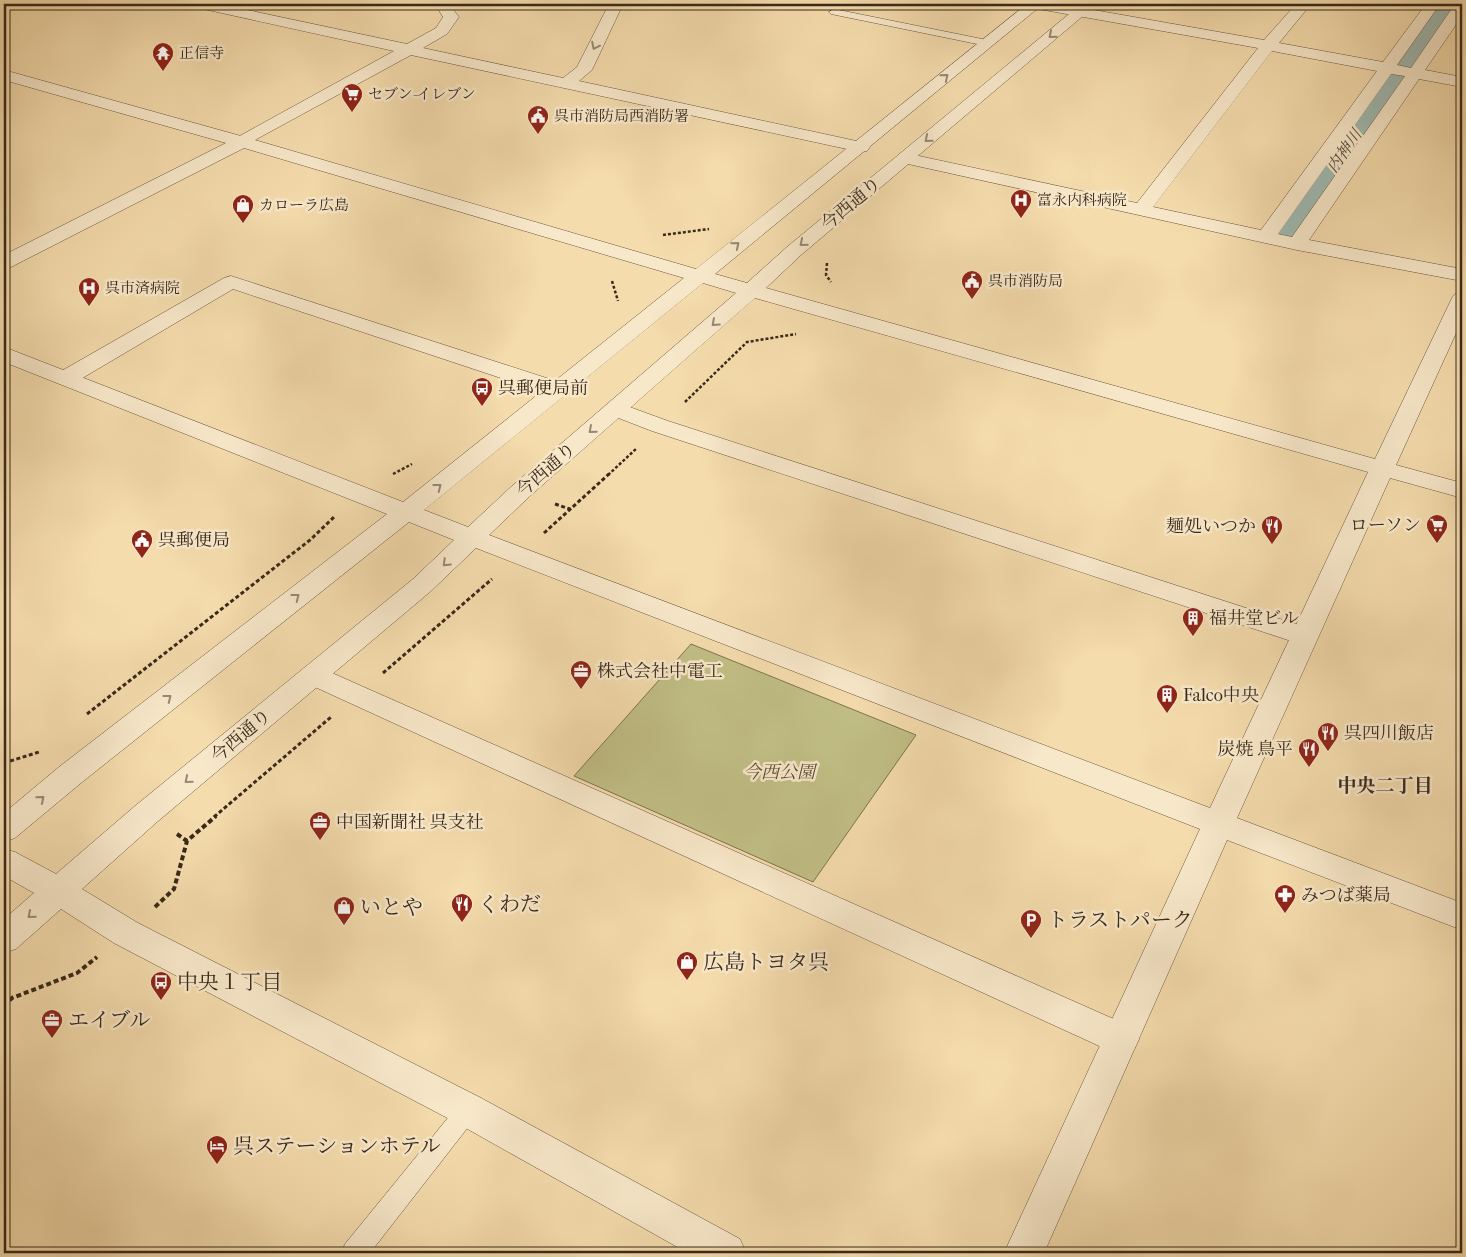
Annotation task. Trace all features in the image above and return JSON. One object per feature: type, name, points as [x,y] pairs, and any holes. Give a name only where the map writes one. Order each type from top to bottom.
[{"type":"street","points":[[199,4],[861,146]]},
{"type":"street","points":[[4,263],[242,142],[410,50],[442,31],[451,17],[442,4]]},
{"type":"street","points":[[567,82],[584,70],[616,4]]},
{"type":"street","points":[[4,830],[70,775],[560,390],[1035,4],[1085,8],[1116,17],[1267,47],[1462,82]]},
{"type":"street","points":[[1141,210],[1267,47],[1304,4]]},
{"type":"street","points":[[1266,237],[1433,4]]},
{"type":"street","points":[[1297,244],[1462,5]]},
{"type":"street","name":"今西通り","points":[[4,939],[146,814],[422,585],[521,492],[751,291],[794,251],[1085,8]]},
{"type":"street","points":[[4,75],[242,142],[751,291],[1462,491]]},
{"type":"street","points":[[905,158],[1297,244],[1462,275]]},
{"type":"street","points":[[66,378],[231,282],[560,390]]},
{"type":"street","points":[[1024,1253],[1218,823],[1462,298]]},
{"type":"street","points":[[4,354],[406,512],[521,554],[1462,917]]},
{"type":"street","points":[[616,409],[660,426],[1304,636]]},
{"type":"street","points":[[314,675],[1121,1039]]},
{"type":"street","points":[[4,860],[126,932],[468,1110],[726,1253]]},
{"type":"lane","points":[[834,12],[987,43]]},
{"type":"lane","points":[[354,1253],[468,1110]]},
{"type":"path","points":[[4,1006],[12,998],[77,973],[126,932],[174,889],[187,841],[521,554],[660,426],[747,342],[804,332],[847,292],[832,284],[826,275],[828,260]]},
{"type":"path","points":[[4,993],[12,998]]},
{"type":"green space","name":"今西公園","points":[[691,644],[916,735],[813,882],[574,776]]},
{"type":"waterway","name":"内神川","points":[[1408,61],[1449,4]]},
{"type":"waterway","name":"内神川","points":[[1293,224],[1395,77]]},
{"type":"place","name":"正信寺","points":[[163,72]]},
{"type":"place","name":"セブン-イレブン","points":[[352,113]]},
{"type":"place","name":"呉市消防局西消防署","points":[[538,135]]},
{"type":"place","name":"富永内科病院","points":[[1021,219]]},
{"type":"place","name":"カローラ広島","points":[[243,224]]},
{"type":"place","name":"呉市消防局","points":[[972,300]]},
{"type":"place","name":"呉市済病院","points":[[89,307]]},
{"type":"place","name":"呉郵便局前","points":[[482,407]]},
{"type":"place","name":"ローソン","points":[[1437,544]]},
{"type":"place","name":"麺処いつか","points":[[1272,545]]},
{"type":"place","name":"呉郵便局","points":[[142,559]]},
{"type":"place","name":"福井堂ビル","points":[[1193,637]]},
{"type":"place","name":"株式会社中電工","points":[[581,690]]},
{"type":"place","name":"Falco中央","points":[[1167,714]]},
{"type":"place","name":"呉四川飯店","points":[[1328,752]]},
{"type":"place","name":"炭焼 鳥平","points":[[1309,768]]},
{"type":"place","name":"中国新聞社 呉支社","points":[[320,841]]},
{"type":"place","name":"みつば薬局","points":[[1285,914]]},
{"type":"place","name":"くわだ","points":[[462,923]]},
{"type":"place","name":"いとや","points":[[344,926]]},
{"type":"place","name":"トラストパーク","points":[[1031,939]]},
{"type":"place","name":"広島トヨタ呉","points":[[687,981]]},
{"type":"place","name":"中央１丁目","points":[[161,1001]]},
{"type":"place","name":"エイブル","points":[[52,1039]]},
{"type":"place","name":"呉ステーションホテル","points":[[217,1165]]},
{"type":"district","name":"中央二丁目","points":[[1385,786]]}]
